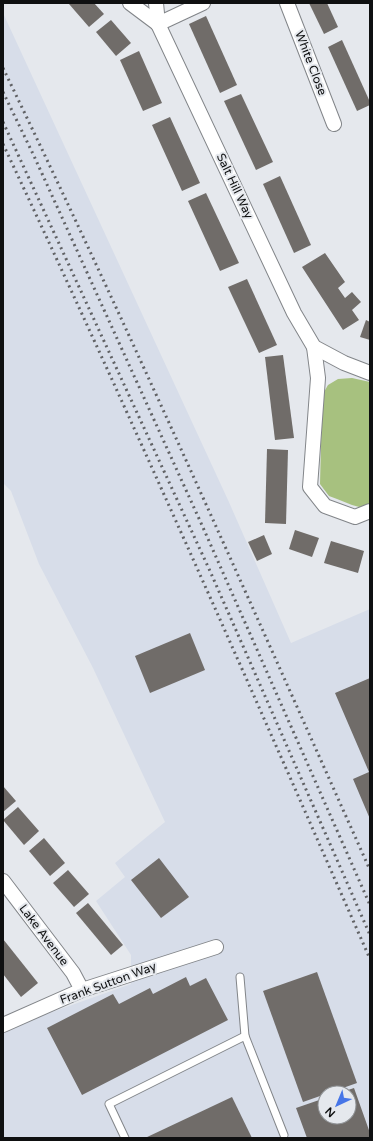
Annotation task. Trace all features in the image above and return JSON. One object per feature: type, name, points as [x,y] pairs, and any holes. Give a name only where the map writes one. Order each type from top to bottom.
[{"type":"street","name":"Salt Hill Way","points":[[130,3],[158,24]]},
{"type":"street","name":"Salt Hill Way","points":[[156,3],[158,24],[294,313],[314,347],[318,378],[310,488],[325,506],[355,516],[370,511]]},
{"type":"street","points":[[158,24],[203,3]]},
{"type":"street","name":"White Close","points":[[287,3],[334,124]]},
{"type":"street","points":[[314,347],[344,363],[370,373]]},
{"type":"street","name":"Lake Avenue","points":[[3,881],[73,973],[82,990]]},
{"type":"street","name":"Frank Sutton Way","points":[[3,1025],[82,990],[216,947]]},
{"type":"lane","points":[[240,977],[245,1036],[284,1135]]},
{"type":"lane","points":[[125,1138],[109,1104],[245,1036]]},
{"type":"shaded area","points":[[3,13],[228,500],[291,643],[370,609],[370,1138],[3,1138],[3,1033],[38,1017],[131,984],[131,955],[96,901],[125,877],[115,863],[165,822],[93,668],[39,564],[11,491],[3,483]]},
{"type":"green space","points":[[352,378],[370,382],[370,506],[363,508],[329,496],[320,484],[322,406],[324,392],[328,385],[338,379]]},
{"type":"building","points":[[94,3],[104,14],[89,27],[69,4]]},
{"type":"building","points":[[309,3],[327,3],[338,27],[324,34]]},
{"type":"building","points":[[206,16],[237,85],[220,93],[189,24]]},
{"type":"building","points":[[111,20],[131,43],[116,56],[96,32]]},
{"type":"building","points":[[342,40],[370,102],[370,105],[357,111],[328,47]]},
{"type":"building","points":[[139,51],[162,103],[143,111],[120,60]]},
{"type":"building","points":[[241,94],[273,162],[256,170],[224,101]]},
{"type":"building","points":[[170,117],[200,183],[182,191],[152,125]]},
{"type":"building","points":[[280,176],[311,245],[294,253],[263,184]]},
{"type":"building","points":[[206,193],[239,263],[220,271],[188,201]]},
{"type":"building","points":[[325,253],[345,282],[338,288],[345,298],[352,292],[361,302],[352,310],[359,320],[343,330],[302,267]]},
{"type":"building","points":[[247,279],[277,345],[259,353],[228,287]]},
{"type":"building","points":[[366,320],[370,322],[370,340],[360,337]]},
{"type":"building","points":[[283,355],[294,438],[275,440],[265,357]]},
{"type":"building","points":[[267,449],[288,450],[286,524],[265,523]]},
{"type":"building","points":[[295,530],[319,538],[312,557],[289,549]]},
{"type":"building","points":[[264,535],[272,554],[257,561],[248,542]]},
{"type":"building","points":[[331,541],[364,551],[358,573],[324,563]]},
{"type":"building","points":[[190,633],[205,670],[150,693],[135,656]]},
{"type":"building","points":[[370,678],[370,819],[353,779],[369,772],[335,693]]},
{"type":"building","points":[[3,786],[16,801],[3,812]]},
{"type":"building","points":[[18,807],[39,831],[24,845],[3,820]]},
{"type":"building","points":[[44,838],[65,863],[50,876],[29,851]]},
{"type":"building","points":[[159,858],[189,897],[161,918],[131,880]]},
{"type":"building","points":[[68,870],[89,894],[74,907],[53,883]]},
{"type":"building","points":[[88,903],[123,945],[111,955],[76,913]]},
{"type":"building","points":[[3,939],[38,983],[21,997],[3,974]]},
{"type":"building","points":[[317,972],[357,1083],[351,1085],[317,1085],[317,1097],[303,1102],[263,991]]},
{"type":"building","points":[[186,977],[190,986],[206,978],[228,1020],[82,1095],[47,1028],[113,994],[119,1004],[150,988],[153,994]]},
{"type":"building","points":[[357,1096],[370,1133],[370,1138],[307,1138],[296,1108],[317,1101],[317,1125],[357,1125]]},
{"type":"building","points":[[232,1097],[252,1138],[145,1138]]},
{"type":"railway","points":[[3,68],[144,368],[370,870]]},
{"type":"railway","points":[[3,92],[34,156],[201,523],[370,905]]},
{"type":"railway","points":[[3,122],[210,571],[370,935]]},
{"type":"railway","points":[[3,144],[235,652],[370,959]]}]
